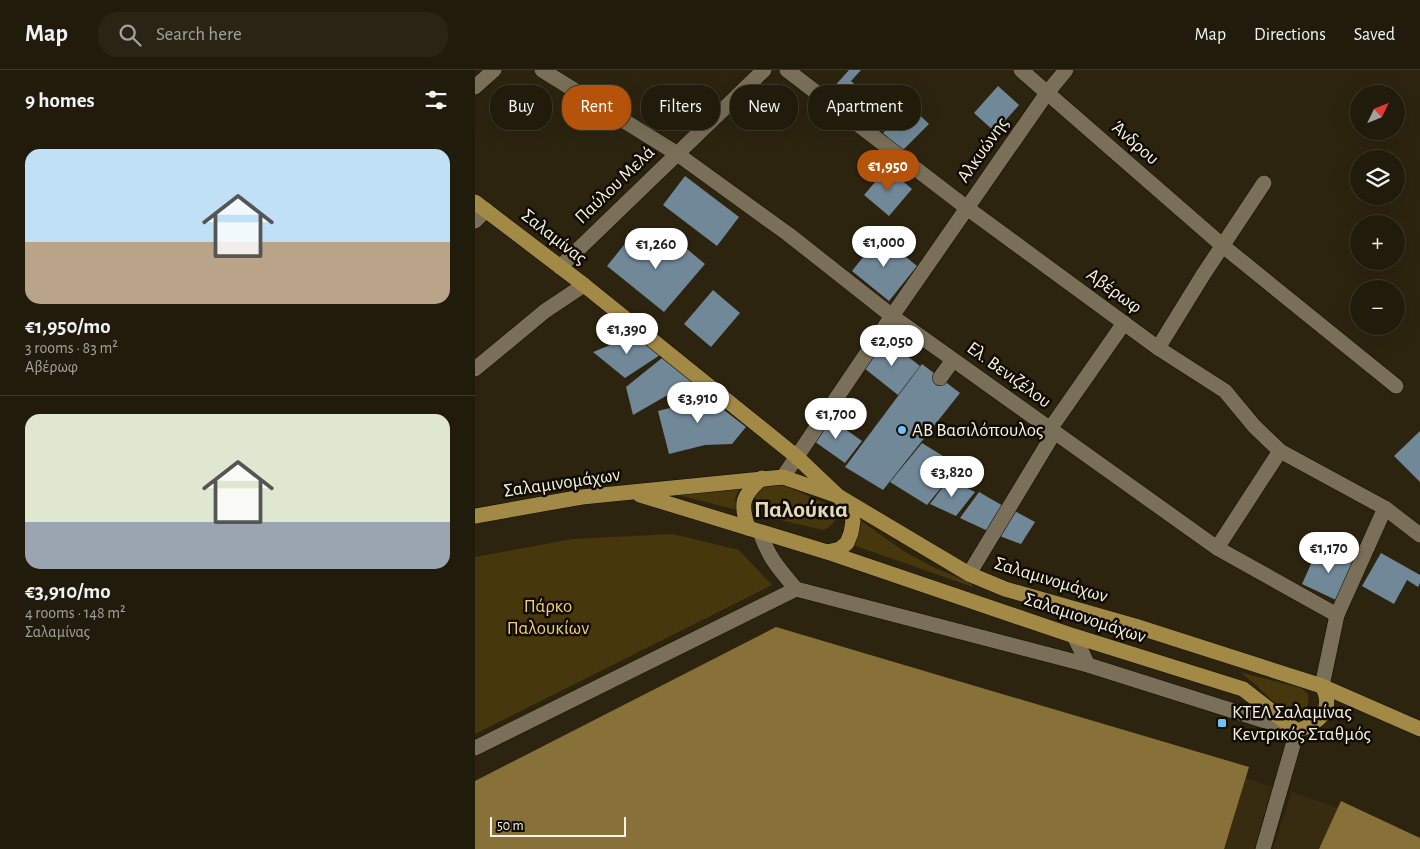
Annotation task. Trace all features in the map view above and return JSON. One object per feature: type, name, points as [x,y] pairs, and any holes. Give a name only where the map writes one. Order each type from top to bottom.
[{"type":"main road","name":"Σαλαμίνας","points":[[481,206],[584,285],[797,456],[839,496]]},
{"type":"main road","name":"Σαλαμινομάχων","points":[[783,477],[839,496],[969,574],[1005,589],[1135,626],[1323,686],[1420,729]]},
{"type":"main road","points":[[634,493],[783,477]]},
{"type":"main road","points":[[754,530],[743,510],[743,500],[751,488],[762,478]]},
{"type":"main road","name":"Σαλαμινομάχων","points":[[475,516],[582,497],[634,493],[827,552]]},
{"type":"main road","points":[[827,552],[840,549],[847,543],[851,532],[853,521],[849,510],[839,496]]},
{"type":"main road","name":"Σαλαμιονομάχων","points":[[827,552],[1074,636],[1243,689],[1297,731]]},
{"type":"main road","points":[[1297,731],[1320,719],[1326,706],[1327,696],[1323,686]]},
{"type":"street","points":[[475,87],[495,70]]},
{"type":"street","name":"Ελ. Βενιζέλου","points":[[542,70],[676,153],[788,234],[891,316],[1217,548],[1337,615]]},
{"type":"street","name":"Παύλου Μελά","points":[[560,267],[764,70]]},
{"type":"street","name":"Αβέρωφ","points":[[787,70],[967,208],[1158,348],[1225,391],[1254,426],[1280,451],[1385,508],[1420,535]]},
{"type":"street","name":"Άνδρου","points":[[1021,70],[1223,246],[1396,386]]},
{"type":"street","name":"Αλκυώνης","points":[[783,477],[891,316],[1047,93],[1066,70]]},
{"type":"street","points":[[1158,348],[1264,182]]},
{"type":"street","points":[[475,221],[481,206]]},
{"type":"street","points":[[475,369],[545,311],[584,285]]},
{"type":"street","points":[[969,574],[1052,431],[1124,323]]},
{"type":"street","points":[[940,378],[953,360]]},
{"type":"street","points":[[1217,548],[1280,451]]},
{"type":"street","points":[[1323,686],[1337,615],[1385,508]]},
{"type":"street","points":[[754,530],[772,560],[796,589],[1089,665],[1297,731],[1263,849]]},
{"type":"street","points":[[475,748],[796,589]]},
{"type":"street","points":[[1074,636],[1089,665]]},
{"type":"shaded area","points":[[776,627],[1249,767],[1224,849],[475,849],[475,781]]},
{"type":"shaded area","points":[[1175,756],[1273,787],[1254,849],[1147,849]]},
{"type":"shaded area","points":[[1292,792],[1398,829],[1392,849],[1273,849]]},
{"type":"shaded area","points":[[1341,801],[1420,838],[1420,849],[1319,849]]},
{"type":"green space","points":[[779,483],[831,506],[836,514],[835,520],[828,528],[823,530],[767,517],[760,511],[756,502],[756,493],[763,486]]},
{"type":"green space","points":[[740,489],[735,499],[738,510],[678,495]]},
{"type":"green space","points":[[857,518],[905,552],[935,568],[971,583],[973,587],[850,544]]},
{"type":"green space","name":"Πάρκο Παλουκίων","points":[[673,534],[739,550],[772,585],[475,734],[475,557],[572,539]]},
{"type":"green space","points":[[1239,672],[1301,688],[1308,694],[1309,701],[1307,706],[1299,715],[1283,709]]},
{"type":"building","points":[[849,70],[861,70],[851,81],[855,85],[836,85]]},
{"type":"building","points":[[998,86],[1019,105],[995,132],[974,113]]},
{"type":"building","points":[[921,116],[929,124],[902,151],[883,133],[886,130],[921,130]]},
{"type":"building","points":[[887,168],[912,189],[889,216],[864,195]]},
{"type":"building","points":[[685,176],[739,217],[717,246],[663,205]]},
{"type":"building","points":[[632,235],[659,257],[675,239],[705,264],[664,312],[607,266]]},
{"type":"building","points":[[880,236],[917,266],[889,301],[852,271]]},
{"type":"building","points":[[713,290],[740,313],[711,347],[684,324]]},
{"type":"building","points":[[635,335],[660,355],[625,378],[593,352]]},
{"type":"building","points":[[885,339],[920,366],[898,395],[864,368]]},
{"type":"building","points":[[662,358],[692,381],[633,415],[626,387]]},
{"type":"building","name":"ΑΒ Βασιλόπουλος","points":[[922,364],[960,393],[883,490],[845,467]]},
{"type":"building","points":[[698,390],[746,427],[732,444],[705,445],[669,454],[658,411],[686,404],[683,398]]},
{"type":"building","points":[[827,416],[862,441],[845,463],[811,439]]},
{"type":"building","points":[[1420,431],[1420,482],[1394,456]]},
{"type":"building","points":[[922,443],[959,466],[927,505],[890,482]]},
{"type":"building","points":[[949,479],[975,492],[956,516],[930,504]]},
{"type":"building","points":[[979,492],[1005,507],[990,532],[960,518]]},
{"type":"building","points":[[1013,510],[1035,522],[1021,544],[997,535]]},
{"type":"building","points":[[1341,551],[1356,558],[1336,600],[1302,584],[1316,553],[1336,563]]},
{"type":"building","points":[[1381,553],[1420,575],[1418,587],[1407,580],[1394,604],[1362,586]]},
{"type":"place","name":"ΑΒ Βασιλόπουλος","points":[[902,430]]},
{"type":"place","name":"ΚΤΕΛ Σαλαμίνας Κεντρικός Σταθμός","points":[[1222,723]]},
{"type":"district","name":"Παλούκια","points":[[801,510]]}]
